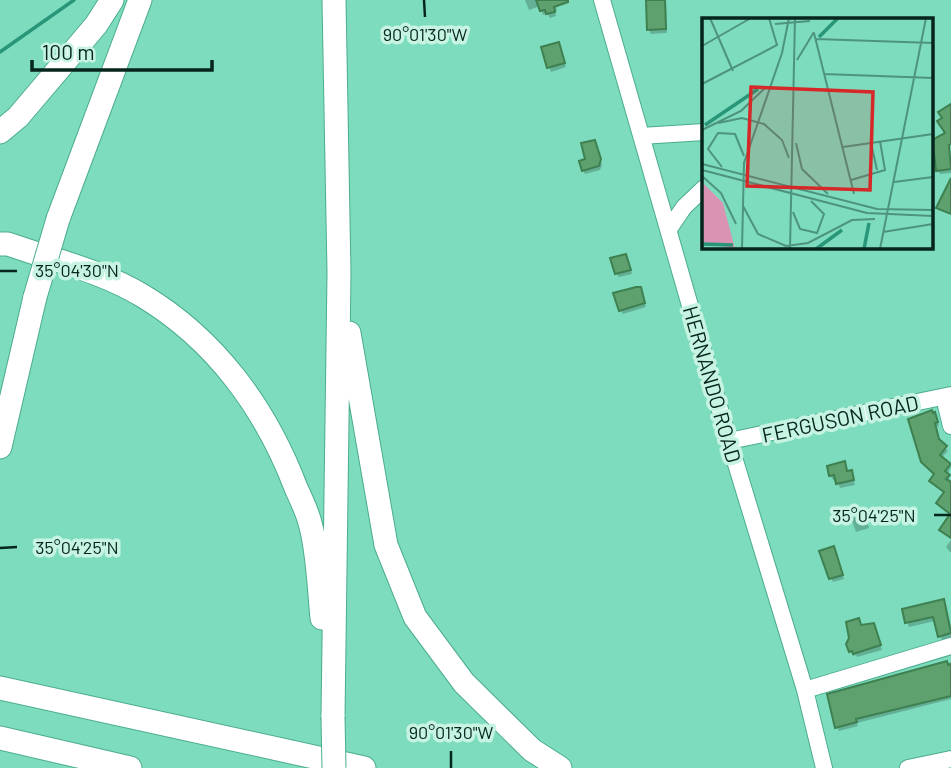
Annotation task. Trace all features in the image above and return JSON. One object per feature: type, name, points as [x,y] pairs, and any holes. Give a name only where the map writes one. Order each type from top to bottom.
[{"type":"highway","points":[[0,132],[18,117],[44,87],[96,25],[112,0]]},
{"type":"highway","points":[[0,447],[35,297],[58,219],[140,0]]},
{"type":"highway","points":[[334,0],[339,273],[334,768]]},
{"type":"highway","points":[[0,244],[8,244],[108,278],[142,295],[182,323],[213,352],[253,401],[281,449],[310,523],[333,709]]},
{"type":"highway","points":[[339,273],[386,545],[415,617],[464,683],[532,751],[560,768]]},
{"type":"highway","points":[[0,688],[364,768]]},
{"type":"highway","points":[[0,738],[130,768]]},
{"type":"street","name":"HERNANDO ROAD","points":[[602,0],[729,441],[805,690],[824,768]]},
{"type":"street","points":[[641,135],[702,132]]},
{"type":"street","points":[[669,229],[684,207],[702,190]]},
{"type":"street","points":[[947,396],[951,426]]},
{"type":"street","name":"FERGUSON ROAD","points":[[729,441],[947,396]]},
{"type":"street","points":[[805,690],[951,646]]},
{"type":"street","points":[[908,768],[951,759]]},
{"type":"building","points":[[536,0],[568,2],[554,7],[555,12],[546,14],[545,10],[540,11]]},
{"type":"building","points":[[646,0],[665,0],[666,29],[647,30]]},
{"type":"building","points":[[559,42],[565,63],[547,68],[541,47]]},
{"type":"building","points":[[951,104],[951,169],[936,171],[934,139],[945,133],[937,121],[942,118],[938,112]]},
{"type":"building","points":[[595,140],[601,159],[599,166],[582,171],[579,161],[585,159],[581,143]]},
{"type":"building","points":[[951,178],[951,214],[936,208]]},
{"type":"building","points":[[626,254],[631,270],[615,274],[610,258]]},
{"type":"building","points":[[641,287],[645,303],[619,311],[613,293]]},
{"type":"building","points":[[932,410],[938,422],[935,423],[939,439],[947,446],[940,455],[951,464],[945,471],[950,475],[946,479],[951,482],[951,538],[939,530],[950,514],[936,503],[944,492],[929,481],[934,474],[921,462],[908,419]]},
{"type":"building","points":[[845,461],[847,471],[852,470],[854,480],[836,484],[834,475],[829,476],[827,466]]},
{"type":"building","points":[[834,546],[843,575],[829,579],[819,551]]},
{"type":"building","points":[[944,599],[951,633],[938,637],[933,617],[905,623],[902,609]]},
{"type":"building","points":[[859,618],[861,625],[874,623],[881,645],[853,654],[852,651],[849,652],[846,644],[849,638],[846,622]]},
{"type":"building","points":[[947,661],[948,665],[951,664],[951,696],[856,719],[857,722],[835,728],[827,694]]},
{"type":"waterway","points":[[0,52],[74,0]]}]
